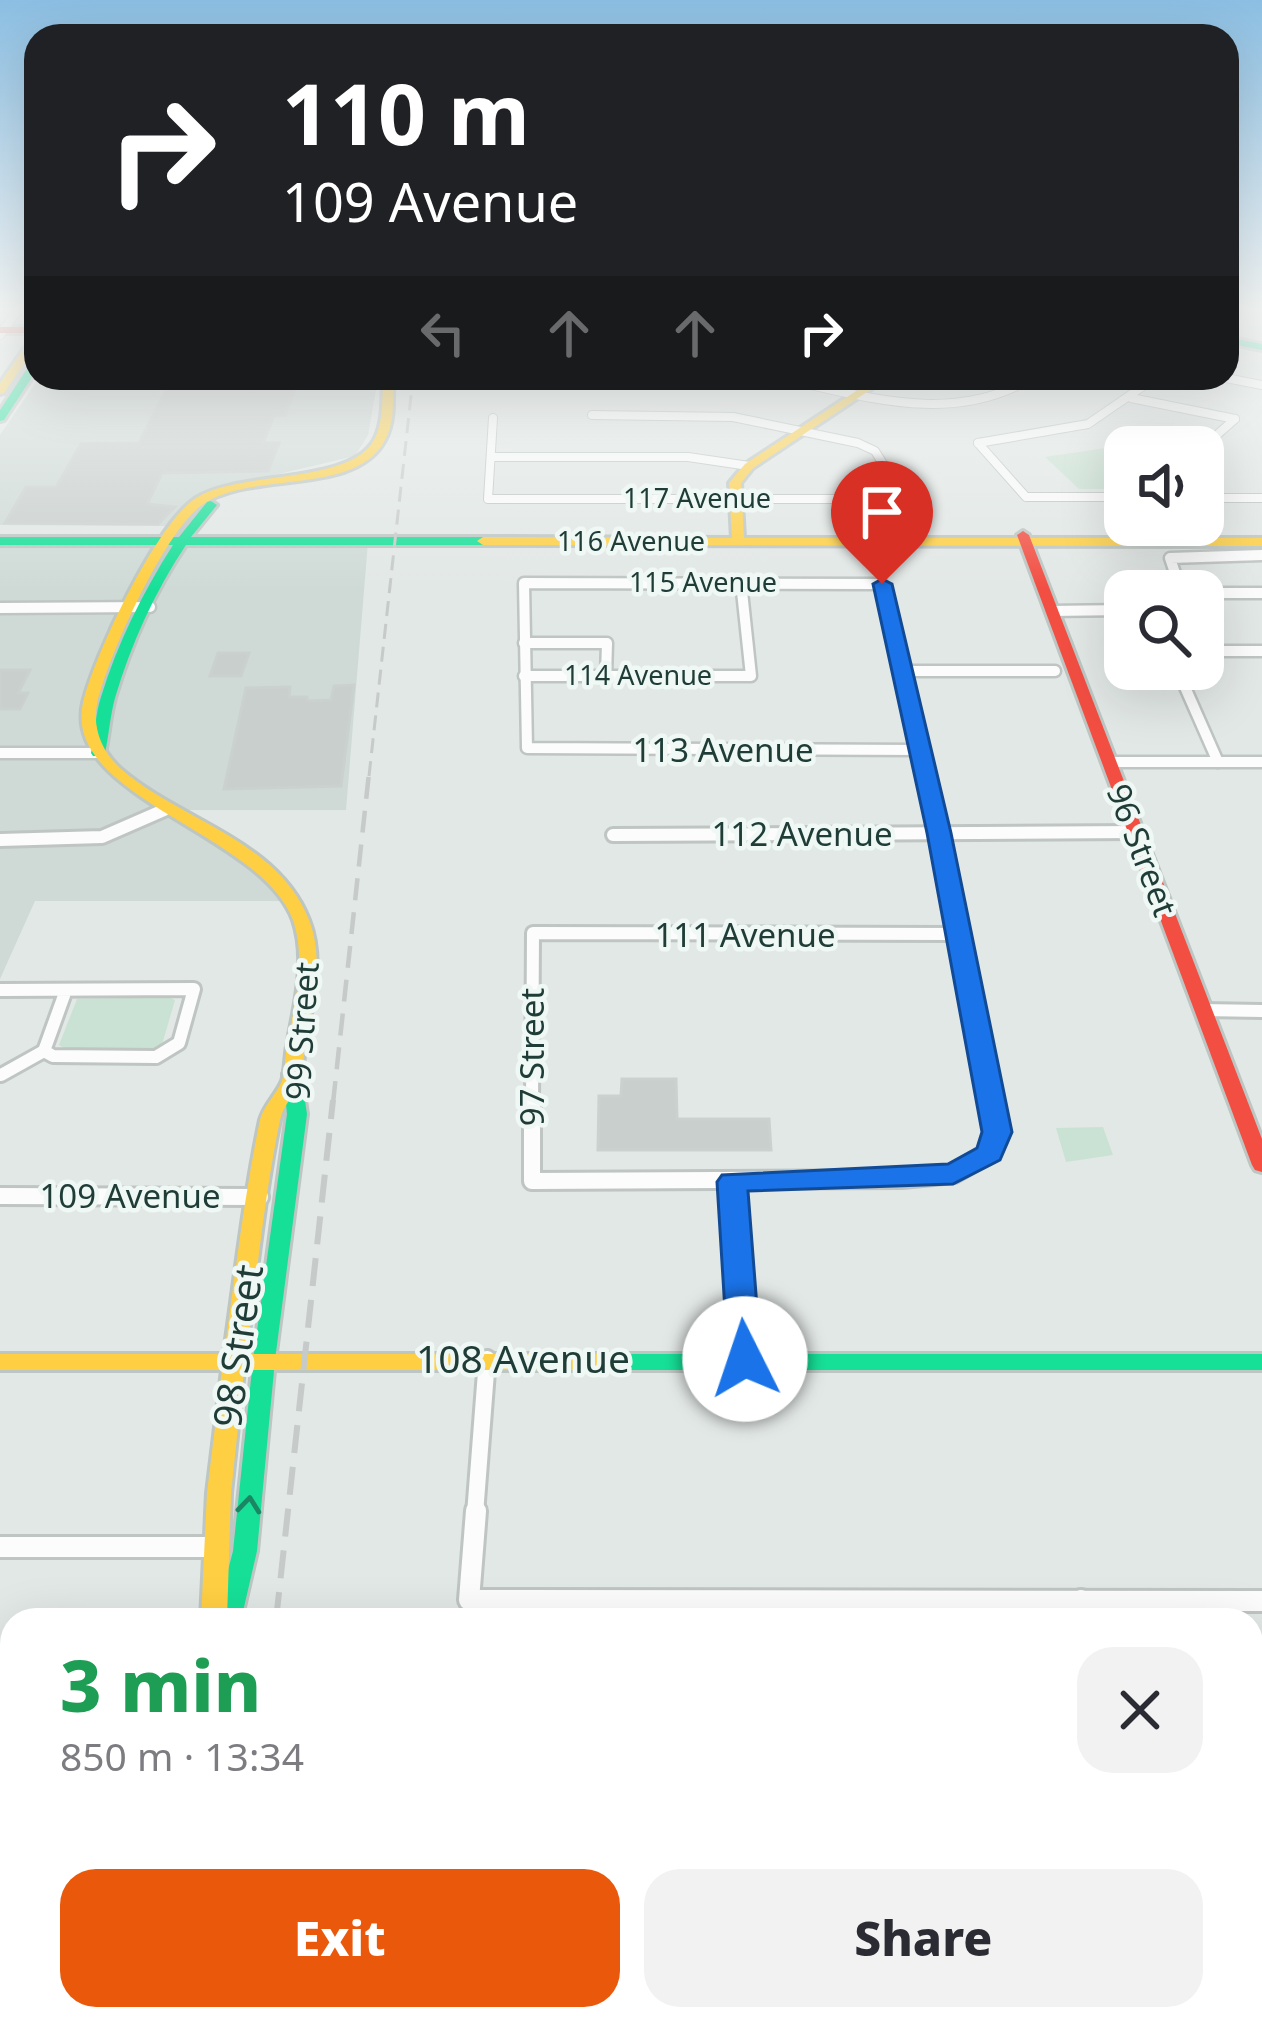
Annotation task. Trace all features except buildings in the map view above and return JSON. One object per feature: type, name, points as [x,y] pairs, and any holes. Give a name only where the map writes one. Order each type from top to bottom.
[{"type":"main road","points":[[98,753],[88,727],[90,698],[174,538],[214,503],[281,478],[349,463],[372,451],[380,440],[385,401]]},
{"type":"main road","points":[[737,538],[735,483],[748,466],[848,401]]},
{"type":"main road","name":"116 Avenue","points":[[1,535],[1262,538]]},
{"type":"main road","name":"96 Street","points":[[1025,538],[1262,1165]]},
{"type":"main road","name":"99 Street","points":[[98,753],[164,810],[222,838],[257,862],[289,893],[303,920],[308,977],[292,1078],[297,1114],[286,1196]]},
{"type":"main road","name":"98 Street","points":[[214,1608],[211,1547],[271,1114],[292,1078]]},
{"type":"main road","name":"98 Street","points":[[231,1608],[245,1551],[286,1196]]},
{"type":"main road","name":"108 Avenue","points":[[0,1362],[1262,1362]]},
{"type":"street","points":[[888,401],[916,407],[960,401]]},
{"type":"street","points":[[1104,497],[1026,497],[978,443],[1088,424],[1127,401]]},
{"type":"street","points":[[1144,401],[1234,419],[1224,428]]},
{"type":"street","points":[[592,416],[733,417],[802,430]]},
{"type":"street","points":[[493,418],[491,458],[688,457],[748,466]]},
{"type":"street","name":"117 Avenue","points":[[491,458],[488,499],[905,500],[875,451],[858,442],[802,430]]},
{"type":"street","points":[[1224,498],[1262,498]]},
{"type":"street","points":[[1174,570],[1170,558],[1262,556]]},
{"type":"street","name":"114 Avenue","points":[[524,676],[751,676],[741,582]]},
{"type":"street","name":"115 Avenue","points":[[524,644],[524,583],[882,584],[903,671]]},
{"type":"street","points":[[1224,593],[1262,593]]},
{"type":"street","points":[[0,608],[141,607]]},
{"type":"street","points":[[1051,611],[1104,610]]},
{"type":"street","points":[[524,676],[524,644],[607,643],[606,676]]},
{"type":"street","points":[[1224,651],[1262,651]]},
{"type":"street","points":[[745,1359],[733,1182],[938,1176],[953,1174],[990,1153],[997,1132],[903,671],[1055,670]]},
{"type":"street","name":"113 Avenue","points":[[524,676],[527,748],[919,750]]},
{"type":"street","points":[[1187,690],[1218,762]]},
{"type":"street","points":[[0,754],[98,753]]},
{"type":"street","points":[[1108,762],[1262,762]]},
{"type":"street","points":[[0,840],[102,837],[164,810]]},
{"type":"street","name":"112 Avenue","points":[[613,835],[1135,832]]},
{"type":"street","name":"111 Avenue","points":[[533,933],[958,934]]},
{"type":"street","name":"97 Street","points":[[533,933],[532,1181],[733,1182]]},
{"type":"street","points":[[0,989],[194,989],[179,1043],[167,1053],[53,1056],[44,1051]]},
{"type":"street","points":[[1,1075],[44,1051],[66,990]]},
{"type":"street","points":[[1203,1010],[1262,1011]]},
{"type":"street","name":"109 Avenue","points":[[0,1196],[260,1197]]},
{"type":"street","points":[[487,1359],[469,1600],[960,1608]]},
{"type":"street","points":[[0,1547],[211,1547]]},
{"type":"street","points":[[1123,1608],[1262,1601]]},
{"type":"shaded area","points":[[23,401],[374,401],[368,435],[355,456],[214,489],[184,505],[167,526],[0,525],[0,435]]},
{"type":"shaded area","points":[[0,541],[368,542],[346,810],[168,810],[222,838],[294,901],[35,901],[0,979]]},
{"type":"green space","points":[[1104,448],[1104,489],[1079,489],[1045,457]]},
{"type":"green space","points":[[77,999],[175,1000],[161,1048],[67,1050],[59,1045]]},
{"type":"green space","points":[[1103,1127],[1113,1155],[1066,1162],[1056,1128]]},
{"type":"railway","points":[[369,776],[410,401]]},
{"type":"railway","points":[[333,1103],[369,773]]},
{"type":"railway","points":[[277,1608],[333,1100]]},
{"type":"traffic: fast","points":[[0,418],[11,401]]},
{"type":"traffic: fast","points":[[98,753],[108,697],[138,621],[178,547],[211,505]]},
{"type":"traffic: fast","points":[[0,541],[483,541]]},
{"type":"traffic: fast","points":[[231,1608],[245,1551],[264,1360],[297,1114],[292,1074]]},
{"type":"traffic: fast","points":[[597,1362],[1262,1362]]},
{"type":"traffic: slow","points":[[292,1074],[308,969],[301,920],[285,892],[262,867],[114,771],[92,737],[90,704],[130,606],[184,516],[218,492],[348,466],[380,440],[387,401]]},
{"type":"traffic: slow","points":[[738,542],[735,483],[749,466],[848,401]]},
{"type":"traffic: slow","points":[[483,541],[1262,542]]},
{"type":"traffic: slow","points":[[214,1608],[219,1493],[242,1303],[271,1114],[292,1079]]},
{"type":"traffic: slow","points":[[0,1362],[597,1362]]},
{"type":"traffic: jam","points":[[1023,535],[1262,1165]]},
{"type":"route","points":[[745,1359],[733,1182],[953,1174],[990,1153],[997,1132],[939,833],[882,584]]}]
